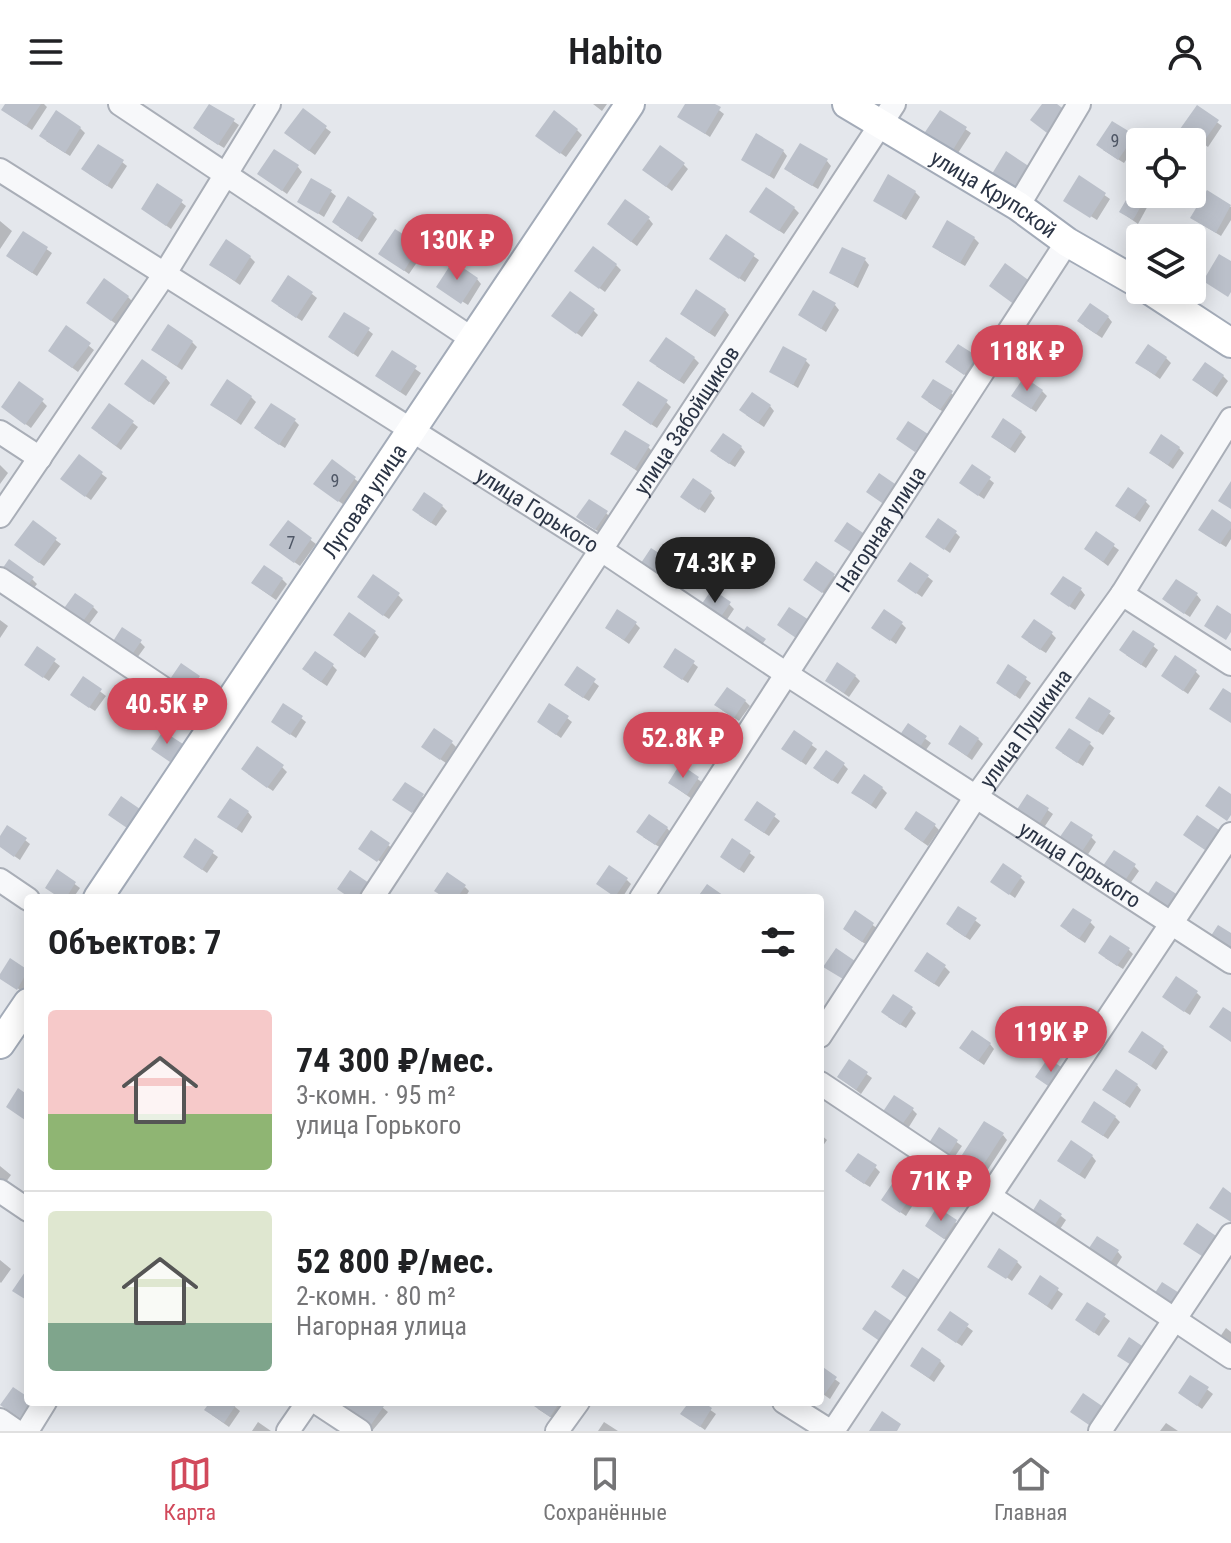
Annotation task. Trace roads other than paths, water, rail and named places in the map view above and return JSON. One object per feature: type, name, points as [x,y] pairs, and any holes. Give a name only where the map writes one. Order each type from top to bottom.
[{"type":"main road","name":"Луговая улица","points":[[101,894],[630,104]]},
{"type":"main road","name":"улица Крупской","points":[[847,104],[887,115],[1067,242],[1126,276]]},
{"type":"main road","points":[[1171,304],[1231,343]]},
{"type":"main road","points":[[0,1044],[24,1009]]},
{"type":"street","points":[[120,104],[474,340]]},
{"type":"street","points":[[0,516],[164,275],[269,104]]},
{"type":"street","points":[[1018,206],[1079,104]]},
{"type":"street","name":"улица Забойщиков","points":[[375,894],[887,115]]},
{"type":"street","name":"улица Горького","points":[[0,170],[600,549],[788,675],[1231,962]]},
{"type":"street","name":"Нагорная улица","points":[[644,894],[1067,242]]},
{"type":"street","name":"улица Пушкина","points":[[824,1030],[977,795],[1122,594],[1231,419]]},
{"type":"street","points":[[0,432],[40,458]]},
{"type":"street","points":[[0,579],[215,723]]},
{"type":"street","points":[[1122,594],[1231,664]]},
{"type":"street","points":[[790,1406],[831,1431],[1231,834]]},
{"type":"street","points":[[0,880],[24,896]]},
{"type":"street","points":[[824,1086],[1231,1357]]},
{"type":"street","points":[[0,1191],[24,1207]]},
{"type":"street","points":[[1100,1431],[1231,1235]]},
{"type":"street","points":[[27,1431],[43,1406]]},
{"type":"street","points":[[288,1431],[305,1406]]},
{"type":"street","points":[[322,1406],[360,1431]]},
{"type":"street","points":[[557,1431],[575,1406]]},
{"type":"street","points":[[0,1420],[16,1431]]}]
